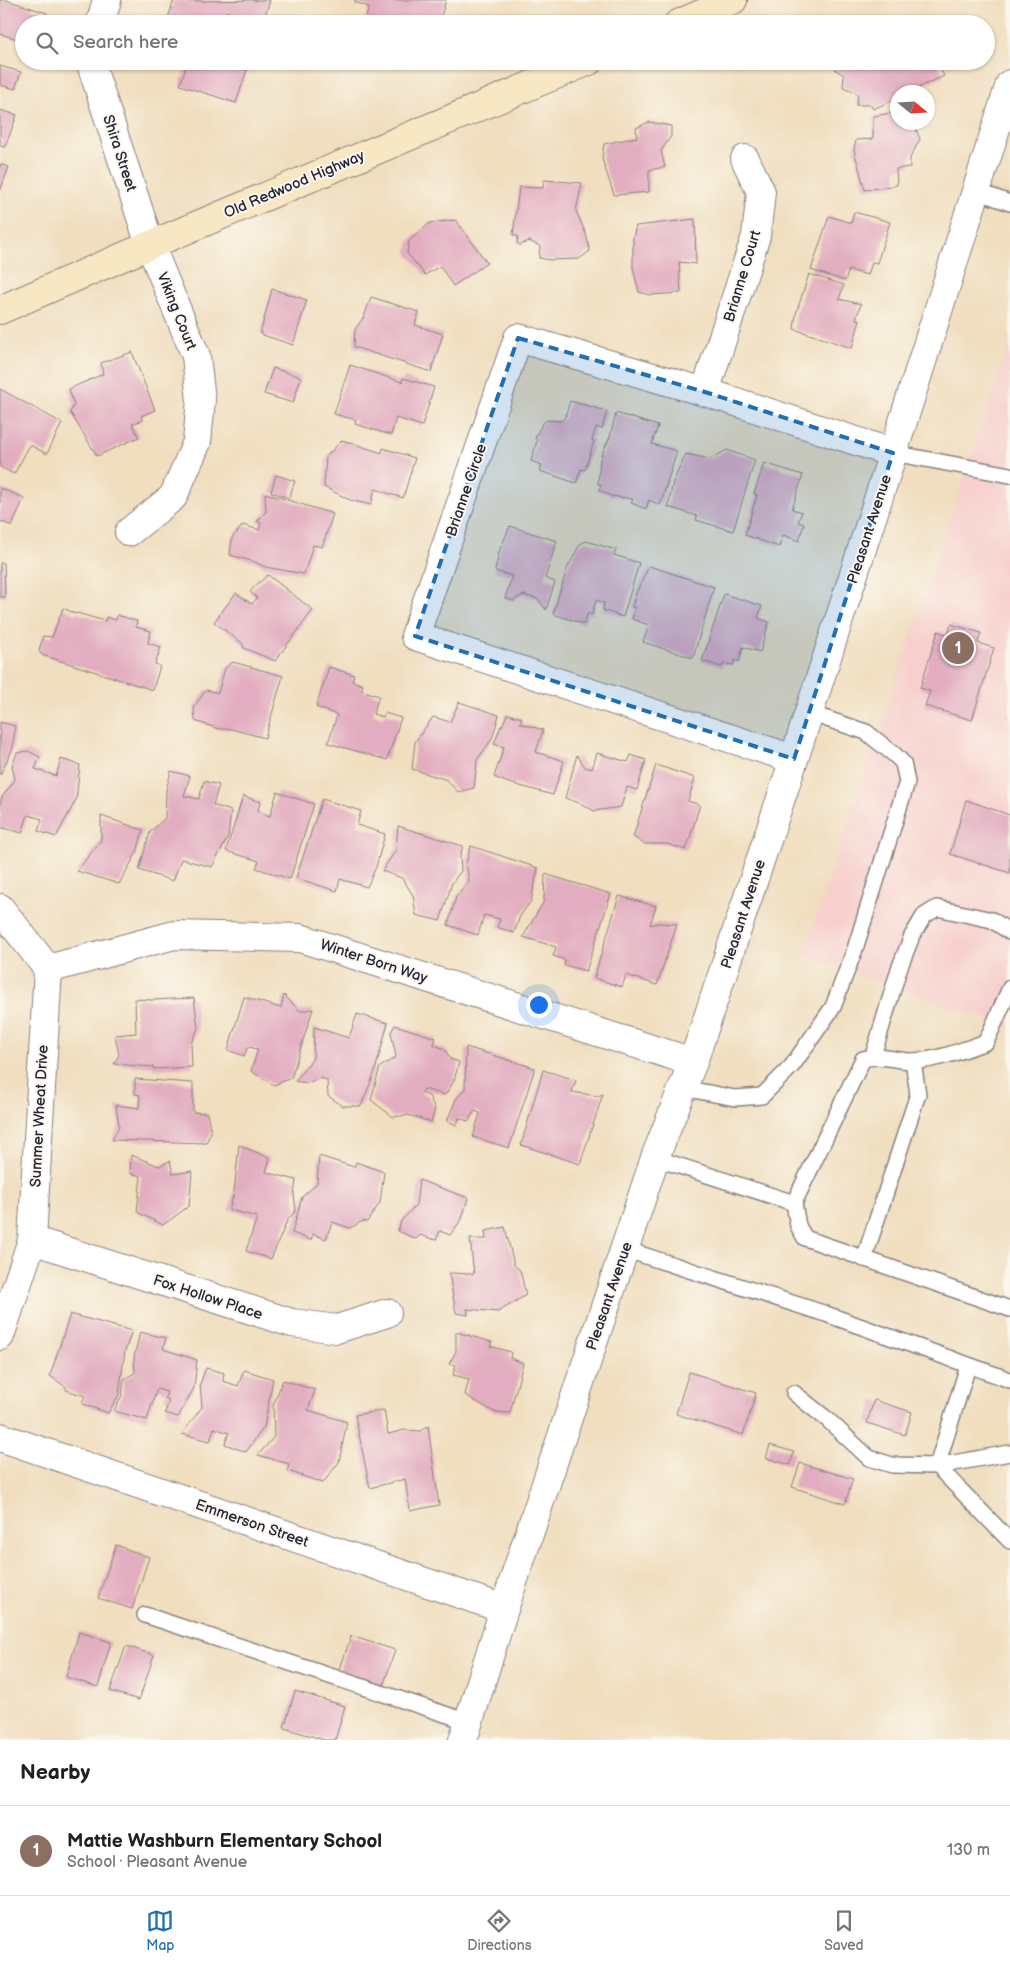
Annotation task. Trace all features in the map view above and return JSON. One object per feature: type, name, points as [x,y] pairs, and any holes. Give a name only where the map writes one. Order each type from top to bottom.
[{"type":"main road","points":[[699,15],[733,0]]},
{"type":"main road","name":"Old Redwood Highway","points":[[0,310],[568,70]]},
{"type":"street","points":[[103,15],[107,0]]},
{"type":"street","name":"Shira Street","points":[[93,70],[150,245]]},
{"type":"street","name":"Pleasant Avenue","points":[[466,1731],[504,1609],[655,1158],[694,1062],[809,713],[1010,84]]},
{"type":"street","name":"Brianne Court","points":[[705,392],[756,236],[761,192],[745,160]]},
{"type":"street","name":"Viking Court","points":[[129,532],[173,497],[197,442],[201,400],[196,356],[150,245]]},
{"type":"street","name":"Brianne Circle","points":[[794,759],[415,636],[518,338],[705,392],[893,453]]},
{"type":"street","points":[[0,908],[48,969]]},
{"type":"street","name":"Winter Born Way","points":[[48,969],[174,936],[300,938],[694,1062]]},
{"type":"street","name":"Summer Wheat Drive","points":[[0,1336],[32,1240],[48,969]]},
{"type":"street","name":"Fox Hollow Place","points":[[32,1240],[292,1323],[336,1329],[386,1313]]},
{"type":"street","name":"Emmerson Street","points":[[0,1437],[504,1609]]},
{"type":"lane","points":[[976,191],[1010,203]]},
{"type":"lane","points":[[893,453],[1007,474]]},
{"type":"lane","points":[[683,1088],[735,1098],[762,1096],[792,1066],[833,1008],[855,949],[907,782],[903,764],[895,755],[866,732],[809,713]]},
{"type":"lane","points":[[873,1056],[899,969],[912,936],[924,916],[937,908],[992,920],[1010,932]]},
{"type":"lane","points":[[1010,988],[986,1042],[944,1056],[913,1061],[873,1056],[863,1059],[794,1203],[798,1226],[805,1238],[1010,1309]]},
{"type":"lane","points":[[864,1259],[918,1094],[913,1061]]},
{"type":"lane","points":[[655,1158],[794,1203]]},
{"type":"lane","points":[[624,1249],[826,1314],[1010,1380]]},
{"type":"lane","points":[[937,1466],[968,1366]]},
{"type":"lane","points":[[794,1393],[828,1420],[869,1458],[892,1464],[937,1466],[1010,1453]]},
{"type":"lane","points":[[937,1466],[1010,1541]]},
{"type":"lane","points":[[145,1615],[466,1731]]},
{"type":"highlighted area","points":[[518,338],[705,392],[893,453],[794,759],[415,636]]},
{"type":"shaded area","points":[[1010,340],[1010,1027],[803,956]]},
{"type":"building","points":[[0,0],[6,0],[47,13],[46,15],[15,15],[15,38],[0,34]]},
{"type":"building","points":[[174,0],[270,0],[265,15],[239,15],[226,11],[224,15],[169,15]]},
{"type":"building","points":[[355,0],[446,0],[441,15],[367,15],[369,7],[355,2]]},
{"type":"building","points":[[0,66],[21,72],[15,89],[0,85]]},
{"type":"building","points":[[185,70],[247,70],[236,103],[180,85]]},
{"type":"building","points":[[836,70],[941,70],[944,76],[924,85],[890,85],[890,102],[873,109],[871,105],[856,105],[858,96],[855,92],[843,87],[844,75]]},
{"type":"building","points":[[0,110],[17,115],[5,147],[0,146]]},
{"type":"building","points":[[890,113],[890,130],[916,130],[920,139],[910,158],[910,167],[896,169],[897,185],[865,190],[854,150],[856,140],[873,139],[873,116]]},
{"type":"building","points":[[649,122],[671,126],[671,136],[661,151],[665,167],[649,170],[649,192],[614,195],[602,159],[604,144],[637,137],[636,128]]},
{"type":"building","points":[[0,164],[9,167],[0,191]]},
{"type":"building","points":[[544,180],[582,183],[576,211],[586,234],[590,251],[579,259],[551,260],[539,258],[540,246],[529,241],[520,245],[517,243],[518,236],[513,235],[519,187],[543,188]]},
{"type":"building","points":[[854,212],[890,222],[877,263],[872,262],[868,275],[849,270],[845,281],[811,270],[829,216],[851,223]]},
{"type":"building","points":[[695,219],[696,264],[679,262],[681,293],[650,295],[639,292],[633,268],[633,237],[636,226]]},
{"type":"building","points":[[456,220],[487,263],[453,286],[440,266],[425,275],[407,253],[409,241],[430,223]]},
{"type":"building","points":[[809,274],[844,285],[839,299],[861,304],[856,319],[860,320],[852,348],[794,329],[796,314]]},
{"type":"building","points":[[272,289],[307,300],[293,345],[260,334]]},
{"type":"building","points":[[371,297],[419,312],[415,325],[443,334],[431,372],[354,347],[355,329],[364,317]]},
{"type":"building","points":[[132,352],[155,410],[141,416],[143,420],[132,424],[139,437],[97,456],[70,412],[74,405],[69,389],[103,374],[101,363]]},
{"type":"building","points":[[350,365],[402,382],[403,378],[434,387],[422,426],[396,418],[391,435],[355,424],[356,420],[334,414]]},
{"type":"building","points":[[273,368],[301,377],[293,403],[264,394]]},
{"type":"building","points":[[0,389],[62,423],[47,454],[30,445],[14,474],[0,467]]},
{"type":"building","points":[[570,401],[607,411],[602,429],[596,427],[592,440],[594,441],[585,470],[581,469],[576,483],[540,471],[542,465],[531,461],[537,441],[535,438],[542,424],[547,420],[561,421],[565,417]]},
{"type":"building","points":[[616,413],[658,426],[652,444],[677,451],[660,505],[649,500],[646,509],[631,503],[633,499],[611,496],[599,490],[601,484],[598,484],[600,458],[610,437]]},
{"type":"building","points":[[342,440],[382,453],[383,448],[415,458],[403,498],[375,489],[371,505],[350,500],[324,487],[326,457]]},
{"type":"building","points":[[727,450],[755,460],[733,531],[696,520],[697,516],[668,507],[673,482],[686,454],[710,459]]},
{"type":"building","points":[[764,463],[803,475],[792,509],[802,512],[798,522],[804,524],[799,541],[783,535],[779,547],[745,535],[757,495],[754,494]]},
{"type":"building","points":[[276,475],[295,481],[289,498],[271,492]]},
{"type":"building","points":[[0,488],[24,498],[12,526],[0,521]]},
{"type":"building","points":[[265,493],[333,514],[322,547],[313,545],[304,574],[265,567],[230,555],[232,538],[243,525],[259,530],[261,523],[257,521],[266,512]]},
{"type":"building","points":[[510,526],[557,541],[545,578],[555,582],[546,610],[538,599],[523,595],[513,601],[505,598],[512,576],[495,571],[499,552]]},
{"type":"building","points":[[586,541],[616,550],[614,555],[639,563],[623,617],[603,610],[604,603],[596,600],[592,615],[588,613],[584,624],[553,614],[567,569],[580,544]]},
{"type":"building","points":[[0,563],[4,563],[5,597],[0,597]]},
{"type":"building","points":[[649,566],[714,587],[693,658],[643,642],[649,625],[632,619],[635,608],[632,607],[636,593]]},
{"type":"building","points":[[268,575],[313,610],[275,661],[244,648],[242,643],[214,622],[236,593],[252,604],[257,598],[250,592]]},
{"type":"building","points":[[724,594],[762,606],[758,618],[769,622],[760,652],[743,647],[739,662],[735,660],[733,665],[723,664],[722,667],[702,661]]},
{"type":"building","points":[[63,608],[76,614],[105,621],[106,617],[116,620],[117,615],[137,621],[136,627],[151,631],[148,643],[161,647],[155,664],[160,666],[153,690],[42,655],[39,651],[43,636],[52,637]]},
{"type":"building","points":[[951,624],[981,633],[978,643],[994,648],[972,720],[925,706],[930,691],[920,688],[938,631],[948,635]]},
{"type":"building","points":[[233,662],[283,676],[265,738],[231,729],[219,729],[195,721],[194,707],[206,690],[218,693],[225,668]]},
{"type":"building","points":[[329,667],[354,675],[352,681],[363,685],[361,690],[379,696],[373,714],[383,717],[385,713],[401,718],[387,760],[328,743],[337,715],[316,707]]},
{"type":"building","points":[[459,702],[499,715],[492,739],[477,760],[474,788],[458,792],[447,780],[412,769],[415,742],[433,717],[450,722]]},
{"type":"building","points":[[507,714],[522,718],[520,723],[543,730],[536,752],[564,761],[553,795],[494,777],[504,747],[494,744]]},
{"type":"building","points":[[0,722],[15,726],[13,748],[0,775]]},
{"type":"building","points":[[28,751],[40,757],[35,769],[56,776],[61,759],[80,765],[76,800],[56,837],[38,831],[42,819],[28,815],[22,833],[0,827],[0,804],[2,797],[15,780],[12,766],[17,753]]},
{"type":"building","points":[[597,753],[628,762],[631,755],[646,760],[637,790],[627,787],[621,807],[594,811],[565,798],[577,755],[585,767],[592,769]]},
{"type":"building","points":[[656,765],[695,778],[688,801],[700,805],[686,850],[667,844],[644,844],[633,837]]},
{"type":"building","points":[[171,771],[190,776],[184,796],[199,799],[204,781],[219,785],[213,805],[231,811],[228,837],[212,867],[181,859],[173,881],[139,870],[150,832],[165,818],[166,790]]},
{"type":"building","points":[[277,792],[314,804],[290,879],[256,868],[259,861],[226,851],[243,796],[261,802],[257,812],[270,816]]},
{"type":"building","points":[[322,799],[361,811],[357,825],[385,834],[376,867],[367,887],[340,879],[337,891],[296,878]]},
{"type":"building","points":[[966,800],[1010,815],[1010,873],[950,854]]},
{"type":"building","points":[[101,816],[143,830],[137,852],[119,884],[77,871],[101,840]]},
{"type":"building","points":[[398,826],[463,846],[460,856],[461,871],[452,883],[440,921],[416,915],[413,895],[402,878],[382,871],[396,850]]},
{"type":"building","points":[[471,846],[538,868],[531,901],[520,916],[514,933],[497,927],[500,919],[484,915],[478,935],[448,925],[456,897],[469,881],[466,863]]},
{"type":"building","points":[[545,874],[611,894],[586,971],[564,965],[565,960],[553,956],[556,947],[523,937],[544,901]]},
{"type":"building","points":[[619,896],[656,906],[650,925],[658,923],[677,924],[657,985],[626,975],[622,987],[594,978]]},
{"type":"building","points":[[284,995],[300,1011],[313,1009],[291,1078],[274,1085],[251,1071],[258,1049],[248,1047],[244,1056],[228,1050],[244,997],[281,1008]]},
{"type":"building","points":[[194,998],[198,1028],[191,1044],[192,1067],[153,1069],[154,1067],[114,1064],[119,1055],[115,1035],[136,1033],[135,999]]},
{"type":"building","points":[[357,1014],[388,1023],[374,1074],[361,1106],[343,1106],[328,1096],[327,1080],[320,1078],[307,1083],[295,1081],[313,1058],[314,1027],[349,1038]]},
{"type":"building","points":[[395,1025],[436,1038],[434,1045],[445,1049],[450,1059],[459,1062],[454,1081],[445,1095],[424,1089],[422,1093],[429,1096],[435,1109],[431,1122],[408,1115],[393,1117],[371,1100],[380,1067],[396,1057],[391,1032]]},
{"type":"building","points":[[466,1047],[535,1068],[509,1148],[473,1137],[480,1113],[475,1111],[468,1121],[459,1118],[457,1125],[447,1121],[456,1099],[465,1089]]},
{"type":"building","points":[[543,1070],[576,1080],[572,1092],[598,1096],[603,1094],[580,1164],[521,1145]]},
{"type":"building","points":[[135,1079],[193,1083],[193,1112],[207,1113],[211,1132],[206,1143],[112,1140],[119,1126],[116,1105],[139,1108],[140,1095],[135,1094]]},
{"type":"building","points":[[239,1145],[270,1158],[266,1172],[296,1180],[294,1195],[296,1210],[287,1221],[271,1259],[246,1251],[257,1217],[229,1210],[234,1192]]},
{"type":"building","points":[[131,1155],[159,1166],[170,1161],[173,1174],[192,1171],[189,1206],[163,1225],[137,1212],[141,1176],[130,1173]]},
{"type":"building","points":[[319,1156],[354,1167],[356,1162],[384,1172],[380,1203],[367,1222],[363,1221],[350,1228],[332,1222],[326,1239],[313,1234],[311,1240],[292,1233],[302,1197],[317,1183]]},
{"type":"building","points":[[419,1180],[468,1198],[462,1219],[450,1235],[440,1231],[436,1240],[420,1235],[416,1239],[398,1231],[401,1221],[416,1205]]},
{"type":"building","points":[[505,1227],[514,1265],[520,1270],[526,1295],[498,1312],[467,1309],[468,1315],[456,1313],[449,1273],[474,1274],[470,1239],[486,1239],[485,1231]]},
{"type":"building","points":[[70,1314],[132,1331],[125,1351],[119,1394],[108,1413],[82,1404],[85,1396],[66,1390],[66,1387],[50,1376]]},
{"type":"building","points":[[140,1332],[166,1338],[163,1349],[197,1360],[194,1388],[178,1417],[165,1413],[169,1400],[165,1398],[167,1392],[157,1389],[147,1420],[114,1411],[122,1395],[124,1379],[135,1373],[134,1357]]},
{"type":"building","points":[[456,1332],[492,1342],[490,1346],[511,1352],[510,1358],[523,1363],[510,1413],[494,1412],[465,1395],[469,1379],[453,1375],[456,1365],[449,1364],[456,1351]]},
{"type":"building","points":[[206,1368],[224,1373],[223,1381],[238,1386],[244,1370],[273,1379],[264,1427],[246,1452],[225,1444],[229,1433],[214,1428],[210,1441],[182,1434],[202,1407],[200,1384]]},
{"type":"building","points":[[689,1372],[756,1393],[743,1435],[676,1414]]},
{"type":"building","points":[[283,1380],[315,1390],[308,1410],[347,1422],[339,1462],[323,1483],[288,1471],[289,1464],[258,1455],[274,1437],[273,1406]]},
{"type":"building","points":[[874,1400],[912,1412],[905,1435],[867,1423]]},
{"type":"building","points":[[384,1410],[388,1434],[405,1430],[420,1431],[428,1426],[439,1505],[410,1511],[405,1479],[370,1488],[355,1415]]},
{"type":"building","points":[[770,1445],[794,1452],[790,1465],[766,1458]]},
{"type":"building","points":[[800,1463],[853,1479],[845,1504],[792,1487]]},
{"type":"building","points":[[116,1545],[149,1557],[132,1609],[98,1598]]},
{"type":"building","points":[[79,1632],[111,1642],[98,1687],[66,1677]]},
{"type":"building","points":[[351,1636],[395,1650],[383,1687],[339,1672]]},
{"type":"building","points":[[126,1646],[154,1655],[139,1700],[110,1691]]},
{"type":"building","points":[[295,1691],[345,1706],[335,1740],[325,1740],[284,1728]]},
{"type":"place","name":"Mattie Washburn Elementary School","points":[[958,648]]}]
